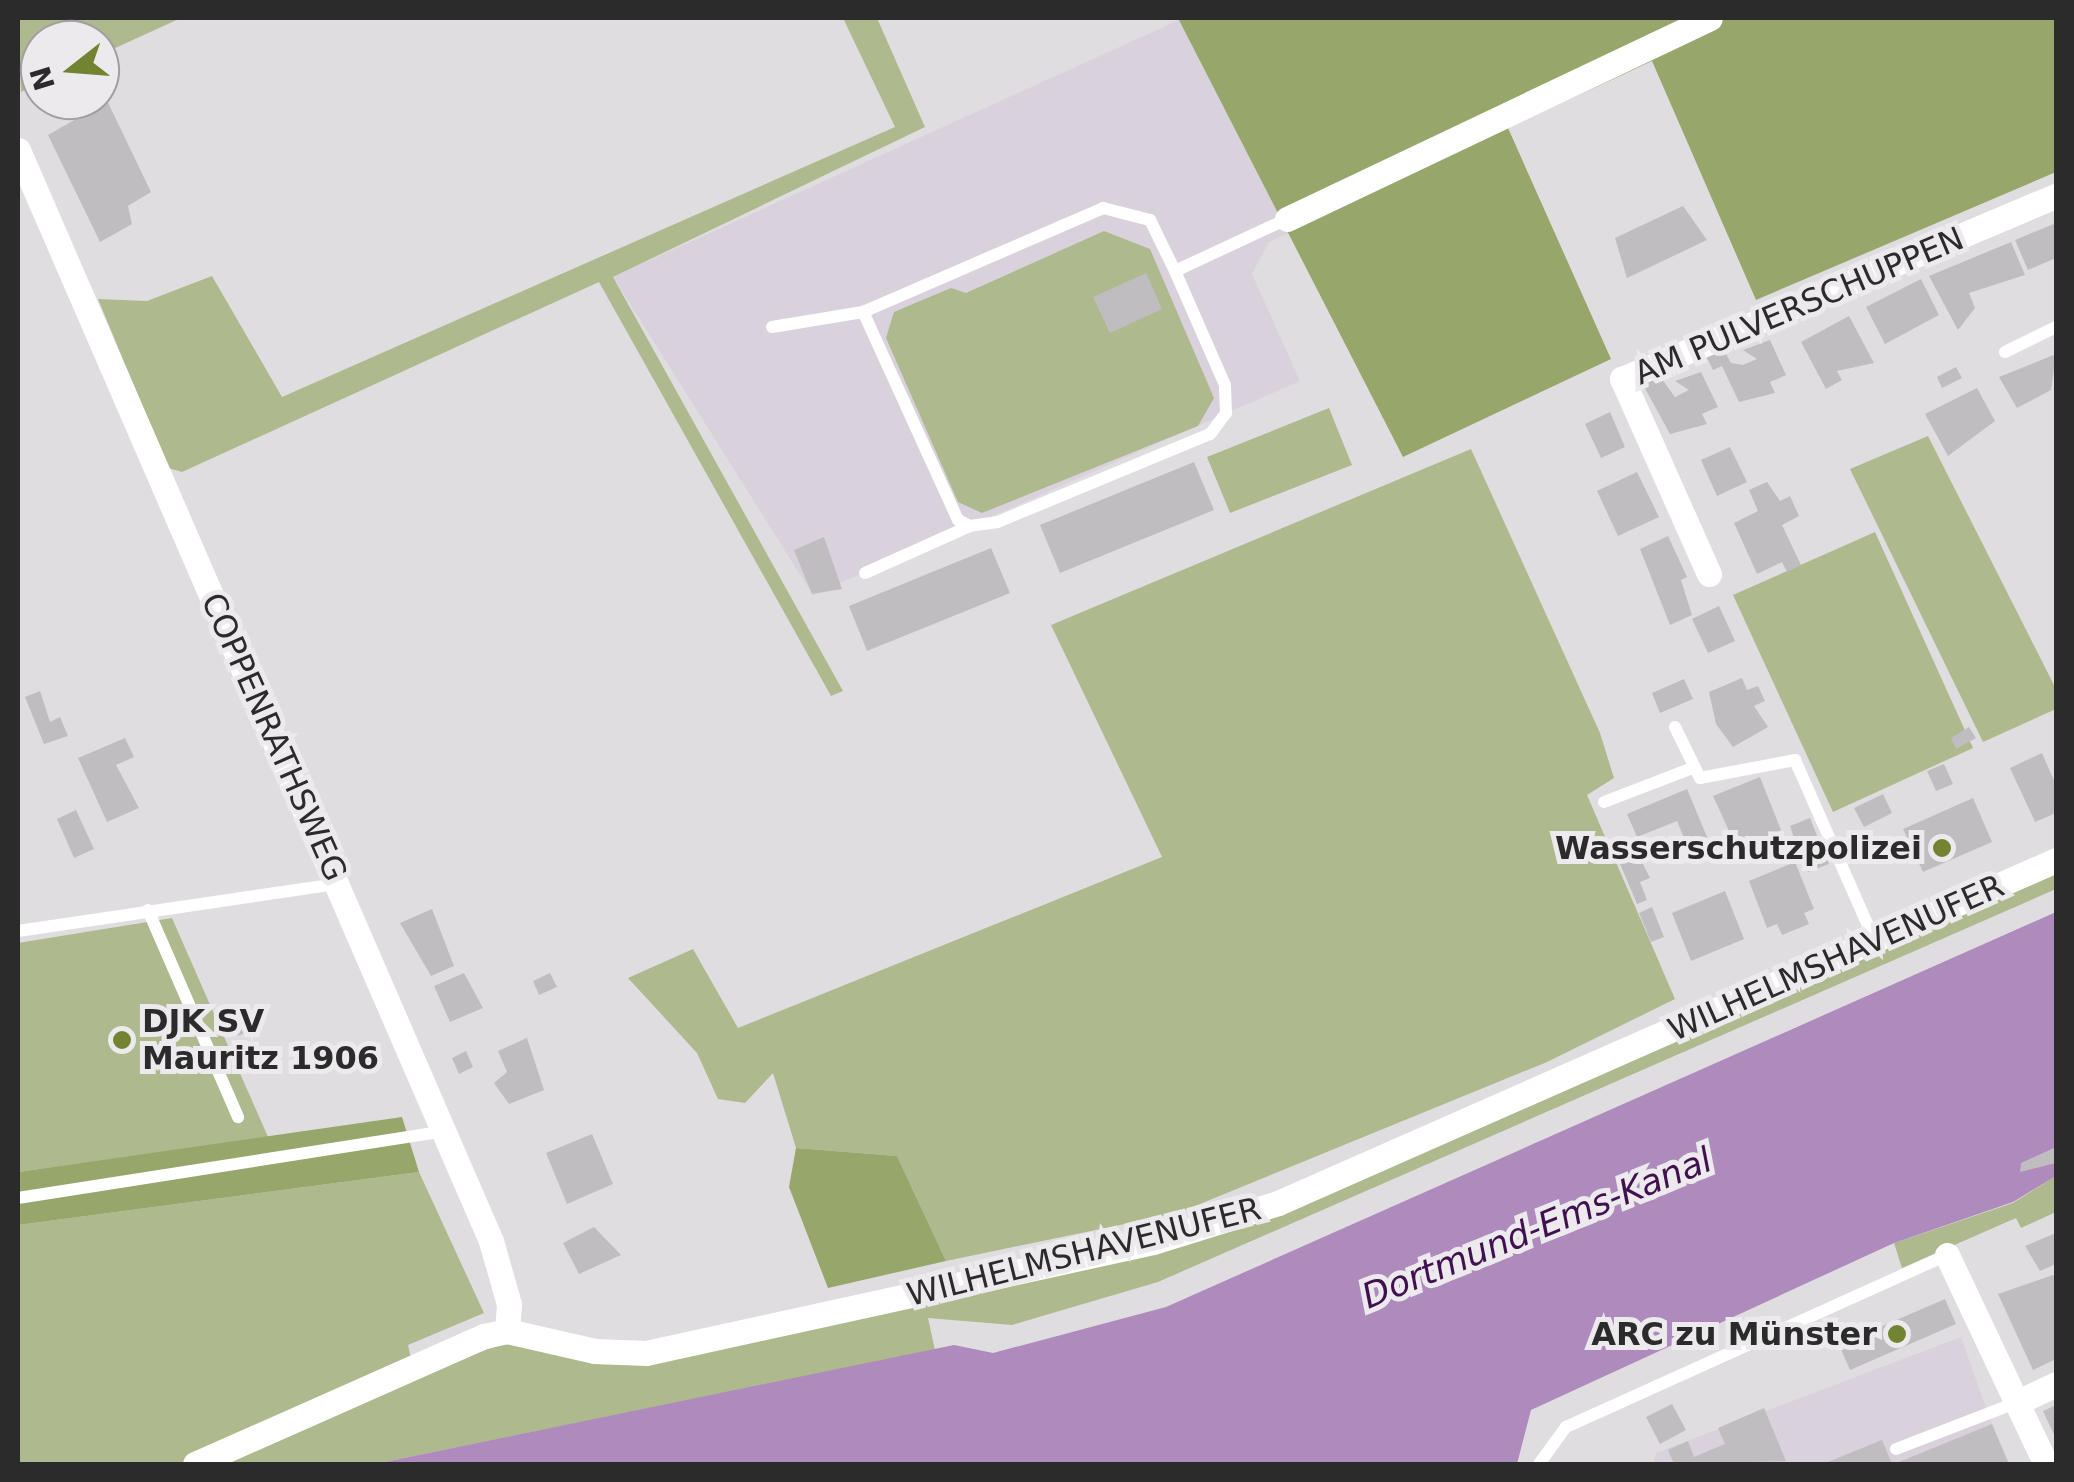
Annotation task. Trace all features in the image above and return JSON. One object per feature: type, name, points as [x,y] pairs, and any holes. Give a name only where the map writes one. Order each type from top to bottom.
[{"type":"street","points":[[1288,219],[1710,18]]},
{"type":"street","name":"COPPENRATHSWEG","points":[[18,150],[500,1266],[507,1330]]},
{"type":"street","name":"AM PULVERSCHUPPEN","points":[[1708,574],[1622,379],[2056,196]]},
{"type":"street","name":"WILHELMSHAVENUFER","points":[[507,1330],[595,1351],[646,1353],[1153,1242],[1398,1155],[2056,860]]},
{"type":"street","points":[[1947,1255],[2046,1464]]},
{"type":"street","points":[[195,1464],[414,1361],[507,1330]]},
{"type":"street","points":[[2018,1402],[2056,1384]]},
{"type":"lane","points":[[772,328],[863,312],[1102,208],[1150,220],[1225,384],[1226,413],[1210,434],[970,526],[865,573]]},
{"type":"lane","points":[[1174,271],[1288,219]]},
{"type":"lane","points":[[863,312],[949,511],[970,526]]},
{"type":"lane","points":[[2006,352],[2056,327]]},
{"type":"lane","points":[[1675,727],[1700,778],[1795,760],[1875,940]]},
{"type":"lane","points":[[1604,802],[1694,767]]},
{"type":"lane","points":[[18,931],[338,884]]},
{"type":"lane","points":[[148,910],[238,1117]]},
{"type":"lane","points":[[18,1198],[444,1131]]},
{"type":"lane","points":[[1539,1464],[1566,1427],[1947,1255]]},
{"type":"lane","points":[[1896,1449],[2018,1402]]},
{"type":"shaded area","points":[[1179,20],[1293,231],[1269,242],[1252,274],[1300,381],[813,595],[613,277]]},
{"type":"shaded area","points":[[1961,1337],[2006,1464],[1653,1464],[1656,1453]]},
{"type":"green space","points":[[18,18],[181,18],[120,46],[120,20],[20,20],[20,67]]},
{"type":"green space","points":[[843,18],[877,18],[925,127],[613,277],[843,691],[831,696],[599,282],[182,472],[168,468],[98,299],[147,301],[212,276],[282,397],[895,127]]},
{"type":"green space","points":[[2056,18],[2056,172],[1756,300],[1652,61],[1508,128],[1611,359],[1403,457],[1179,20]]},
{"type":"green space","points":[[1104,231],[1150,249],[1214,398],[1198,426],[982,513],[958,502],[886,338],[894,312],[951,288],[966,293]]},
{"type":"green space","points":[[1329,408],[1352,465],[1230,513],[1207,457]]},
{"type":"green space","points":[[1928,436],[2056,689],[2056,709],[1983,742],[1850,469]]},
{"type":"green space","points":[[1471,449],[1600,733],[1614,778],[1587,795],[1675,999],[1547,1062],[1178,1213],[946,1261],[897,1156],[796,1148],[773,1073],[745,1103],[718,1099],[697,1053],[628,978],[693,949],[738,1028],[1162,857],[1051,625]]},
{"type":"green space","points":[[1875,532],[1973,748],[1833,812],[1733,595]]},
{"type":"green space","points":[[2056,874],[2056,889],[1158,1282],[1012,1325],[928,1318],[935,1350],[375,1464],[18,1464],[18,1225],[419,1172],[484,1313],[408,1345],[414,1373],[507,1343],[595,1364],[646,1365],[1151,1254],[1264,1218]]},
{"type":"green space","name":"DJK SV Mauritz 1906","points":[[172,918],[268,1137],[18,1172],[18,943]]},
{"type":"green space","points":[[402,1117],[419,1172],[18,1225],[18,1172]]},
{"type":"green space","points":[[796,1148],[897,1156],[946,1261],[828,1288],[789,1187]]},
{"type":"green space","points":[[2056,1176],[2056,1212],[2021,1228],[2016,1218],[1902,1268],[1894,1243],[2013,1203]]},
{"type":"water","name":"Dortmund-Ems-Kanal","points":[[2056,912],[2056,1176],[2013,1202],[1894,1243],[1531,1410],[1517,1464],[375,1464],[954,1345],[993,1353],[1166,1307]]},
{"type":"building","points":[[74,120],[116,120],[151,192],[128,206],[132,224],[100,242],[48,135]]},
{"type":"building","points":[[1683,206],[1707,240],[1627,278],[1615,238]]},
{"type":"building","points":[[2056,223],[2056,258],[2028,270],[2015,240]]},
{"type":"building","points":[[2011,242],[2025,275],[1969,293],[1975,308],[1958,330],[1929,276]]},
{"type":"building","points":[[1146,273],[1162,309],[1110,333],[1093,297]]},
{"type":"building","points":[[1921,279],[1939,315],[1885,344],[1866,307]]},
{"type":"building","points":[[1849,316],[1874,363],[1837,371],[1842,380],[1826,389],[1801,342]]},
{"type":"building","points":[[1770,340],[1786,375],[1770,382],[1775,393],[1739,402],[1722,366],[1713,370],[1705,354],[1722,346],[1731,363],[1743,365],[1757,359],[1743,350]]},
{"type":"building","points":[[2056,354],[2051,390],[2017,408],[1999,377]]},
{"type":"building","points":[[1956,367],[1962,378],[1942,388],[1937,377]]},
{"type":"building","points":[[1701,372],[1718,407],[1702,414],[1707,424],[1670,434],[1642,383],[1659,375],[1675,397],[1689,390],[1675,381]]},
{"type":"building","points":[[1977,388],[1995,421],[1948,456],[1925,414]]},
{"type":"building","points":[[1610,412],[1625,447],[1601,458],[1585,424]]},
{"type":"building","points":[[1730,447],[1747,482],[1717,496],[1701,460]]},
{"type":"building","points":[[1194,462],[1214,510],[1060,573],[1040,525]]},
{"type":"building","points":[[1637,472],[1659,517],[1618,536],[1597,491]]},
{"type":"building","points":[[1767,482],[1780,501],[1790,496],[1799,516],[1782,525],[1801,565],[1787,572],[1782,562],[1757,574],[1734,523],[1758,511],[1749,490]]},
{"type":"building","points":[[1668,536],[1687,577],[1681,580],[1692,615],[1670,625],[1640,549]]},
{"type":"building","points":[[824,537],[842,589],[812,594],[794,550]]},
{"type":"building","points":[[991,548],[1010,593],[867,651],[849,606]]},
{"type":"building","points":[[1719,606],[1735,641],[1708,653],[1692,619]]},
{"type":"building","points":[[1742,678],[1747,690],[1758,686],[1765,701],[1754,706],[1768,727],[1733,747],[1716,724],[1709,692]]},
{"type":"building","points":[[1684,679],[1693,699],[1660,713],[1652,693]]},
{"type":"building","points":[[40,691],[50,722],[60,717],[68,736],[44,744],[25,697]]},
{"type":"building","points":[[1969,727],[1976,738],[1956,749],[1951,738]]},
{"type":"building","points":[[125,738],[134,757],[116,765],[139,808],[107,822],[78,758]]},
{"type":"building","points":[[2042,753],[2056,785],[2056,813],[2035,822],[2010,768]]},
{"type":"building","points":[[1944,764],[1953,784],[1936,791],[1927,771]]},
{"type":"building","points":[[1760,777],[1781,830],[1741,857],[1713,796]]},
{"type":"building","points":[[1687,789],[1712,849],[1692,857],[1677,821],[1637,837],[1627,814]]},
{"type":"building","points":[[1883,794],[1892,813],[1864,827],[1854,808]]},
{"type":"building","points":[[1973,798],[1992,842],[1923,872],[1903,829]]},
{"type":"building","points":[[76,810],[94,849],[74,858],[57,819]]},
{"type":"building","points":[[1810,818],[1818,838],[1797,847],[1790,826]]},
{"type":"building","points":[[1820,842],[1829,864],[1808,872],[1800,851]]},
{"type":"building","points":[[1633,844],[1650,878],[1640,882],[1647,900],[1637,904],[1615,852]]},
{"type":"building","points":[[1795,862],[1814,909],[1804,913],[1809,924],[1782,935],[1777,924],[1767,928],[1749,881]]},
{"type":"building","points":[[1725,891],[1744,939],[1691,961],[1672,913]]},
{"type":"building","points":[[1652,907],[1664,937],[1651,942],[1639,913]]},
{"type":"building","points":[[432,909],[454,966],[431,976],[400,923]]},
{"type":"building","points":[[464,973],[483,1008],[450,1022],[434,986]]},
{"type":"building","points":[[550,973],[557,987],[539,995],[533,981]]},
{"type":"building","points":[[245,1014],[252,1030],[238,1036],[232,1020]]},
{"type":"building","points":[[527,1038],[544,1090],[509,1104],[494,1083],[507,1072],[498,1051]]},
{"type":"building","points":[[466,1051],[473,1067],[459,1074],[452,1058]]},
{"type":"building","points":[[592,1134],[613,1184],[567,1204],[546,1153]]},
{"type":"building","points":[[2056,1147],[2056,1163],[2020,1172],[2021,1163]]},
{"type":"building","points":[[594,1227],[621,1255],[579,1274],[563,1243]]},
{"type":"building","points":[[2056,1233],[2056,1264],[2040,1271],[2025,1246]]},
{"type":"building","points":[[2056,1274],[2056,1359],[2033,1370],[1998,1294]]},
{"type":"building","name":"ARC zu Münster","points":[[1945,1299],[1956,1324],[1850,1370],[1839,1345]]},
{"type":"building","points":[[1672,1404],[1686,1430],[1660,1444],[1646,1417]]},
{"type":"building","points":[[2056,1405],[2056,1439],[2043,1411]]},
{"type":"building","points":[[1764,1408],[1786,1461],[1674,1464],[1668,1450],[1688,1441],[1694,1457],[1725,1444],[1718,1428]]},
{"type":"building","points":[[1992,1424],[2009,1464],[1894,1464]]},
{"type":"building","points":[[1882,1440],[1892,1464],[1823,1464]]},
{"type":"place","name":"Wasserschutzpolizei","points":[[1942,848]]},
{"type":"place","name":"DJK SV Mauritz 1906","points":[[122,1040]]},
{"type":"place","name":"ARC zu Münster","points":[[1897,1334]]}]
